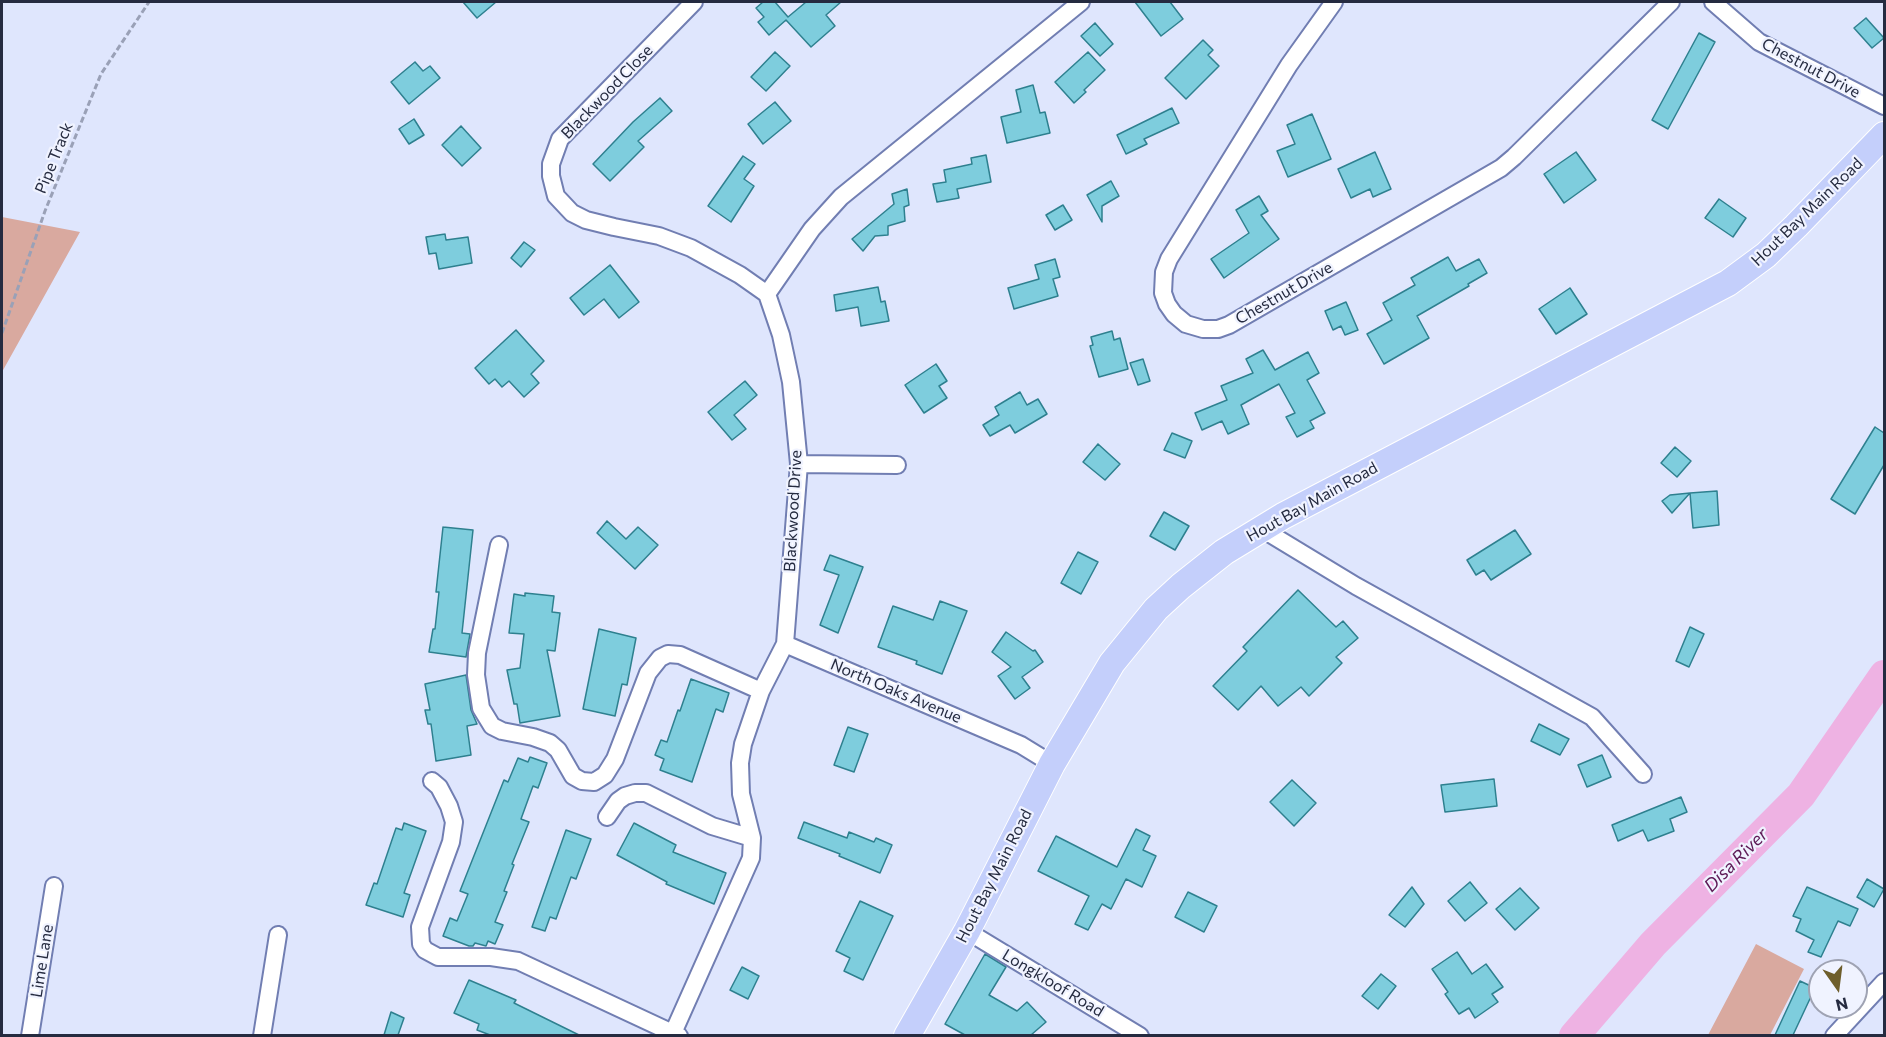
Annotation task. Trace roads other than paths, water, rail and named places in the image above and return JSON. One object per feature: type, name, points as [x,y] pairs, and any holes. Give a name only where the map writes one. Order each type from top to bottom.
[{"type":"main road","name":"Hout Bay Main Road","points":[[907,1035],[967,931],[1052,764],[1112,663],[1156,609],[1224,552],[1262,529],[1364,472],[1728,283],[1766,255],[1884,135]]},
{"type":"street","name":"Blackwood Close","points":[[694,2],[560,139],[551,164],[551,176],[556,196],[565,208],[586,220],[652,234],[691,248],[740,275],[767,294]]},
{"type":"street","points":[[767,294],[812,229],[841,197],[1081,2]]},
{"type":"street","name":"Chestnut Drive","points":[[1334,2],[1276,85],[1169,259],[1164,272],[1163,293],[1174,314],[1186,324],[1203,330],[1218,329],[1229,325],[1501,168],[1671,2]]},
{"type":"street","name":"Chestnut Drive","points":[[1713,2],[1759,42],[1884,106]]},
{"type":"street","name":"Blackwood Drive","points":[[767,294],[787,356],[799,464],[785,644]]},
{"type":"street","points":[[799,464],[897,465]]},
{"type":"street","points":[[1262,529],[1356,586],[1592,717],[1643,774]]},
{"type":"street","points":[[499,545],[477,653],[476,675],[481,708],[492,726],[502,731],[550,743],[558,750],[573,776],[582,781],[594,782],[605,775],[618,751],[648,674],[653,665],[668,654],[680,655],[762,691]]},
{"type":"street","points":[[432,781],[450,806],[454,822],[451,842],[420,927],[421,944],[425,950],[438,957],[491,957],[518,961],[676,1034],[748,869],[752,838],[741,794],[740,763],[743,744],[762,691],[785,644]]},
{"type":"street","name":"North Oaks Avenue","points":[[785,644],[1022,745],[1052,764]]},
{"type":"street","points":[[607,817],[618,801],[625,796],[646,793],[712,826],[752,838]]},
{"type":"street","name":"Lime Lane","points":[[30,1035],[54,886]]},
{"type":"street","name":"Longkloof Road","points":[[967,931],[1140,1035]]},
{"type":"street","points":[[262,1035],[278,935]]},
{"type":"street","points":[[1834,1035],[1884,982]]},
{"type":"waterway","name":"Disa River","points":[[1574,1036],[1653,944],[1801,795],[1884,675]]}]
